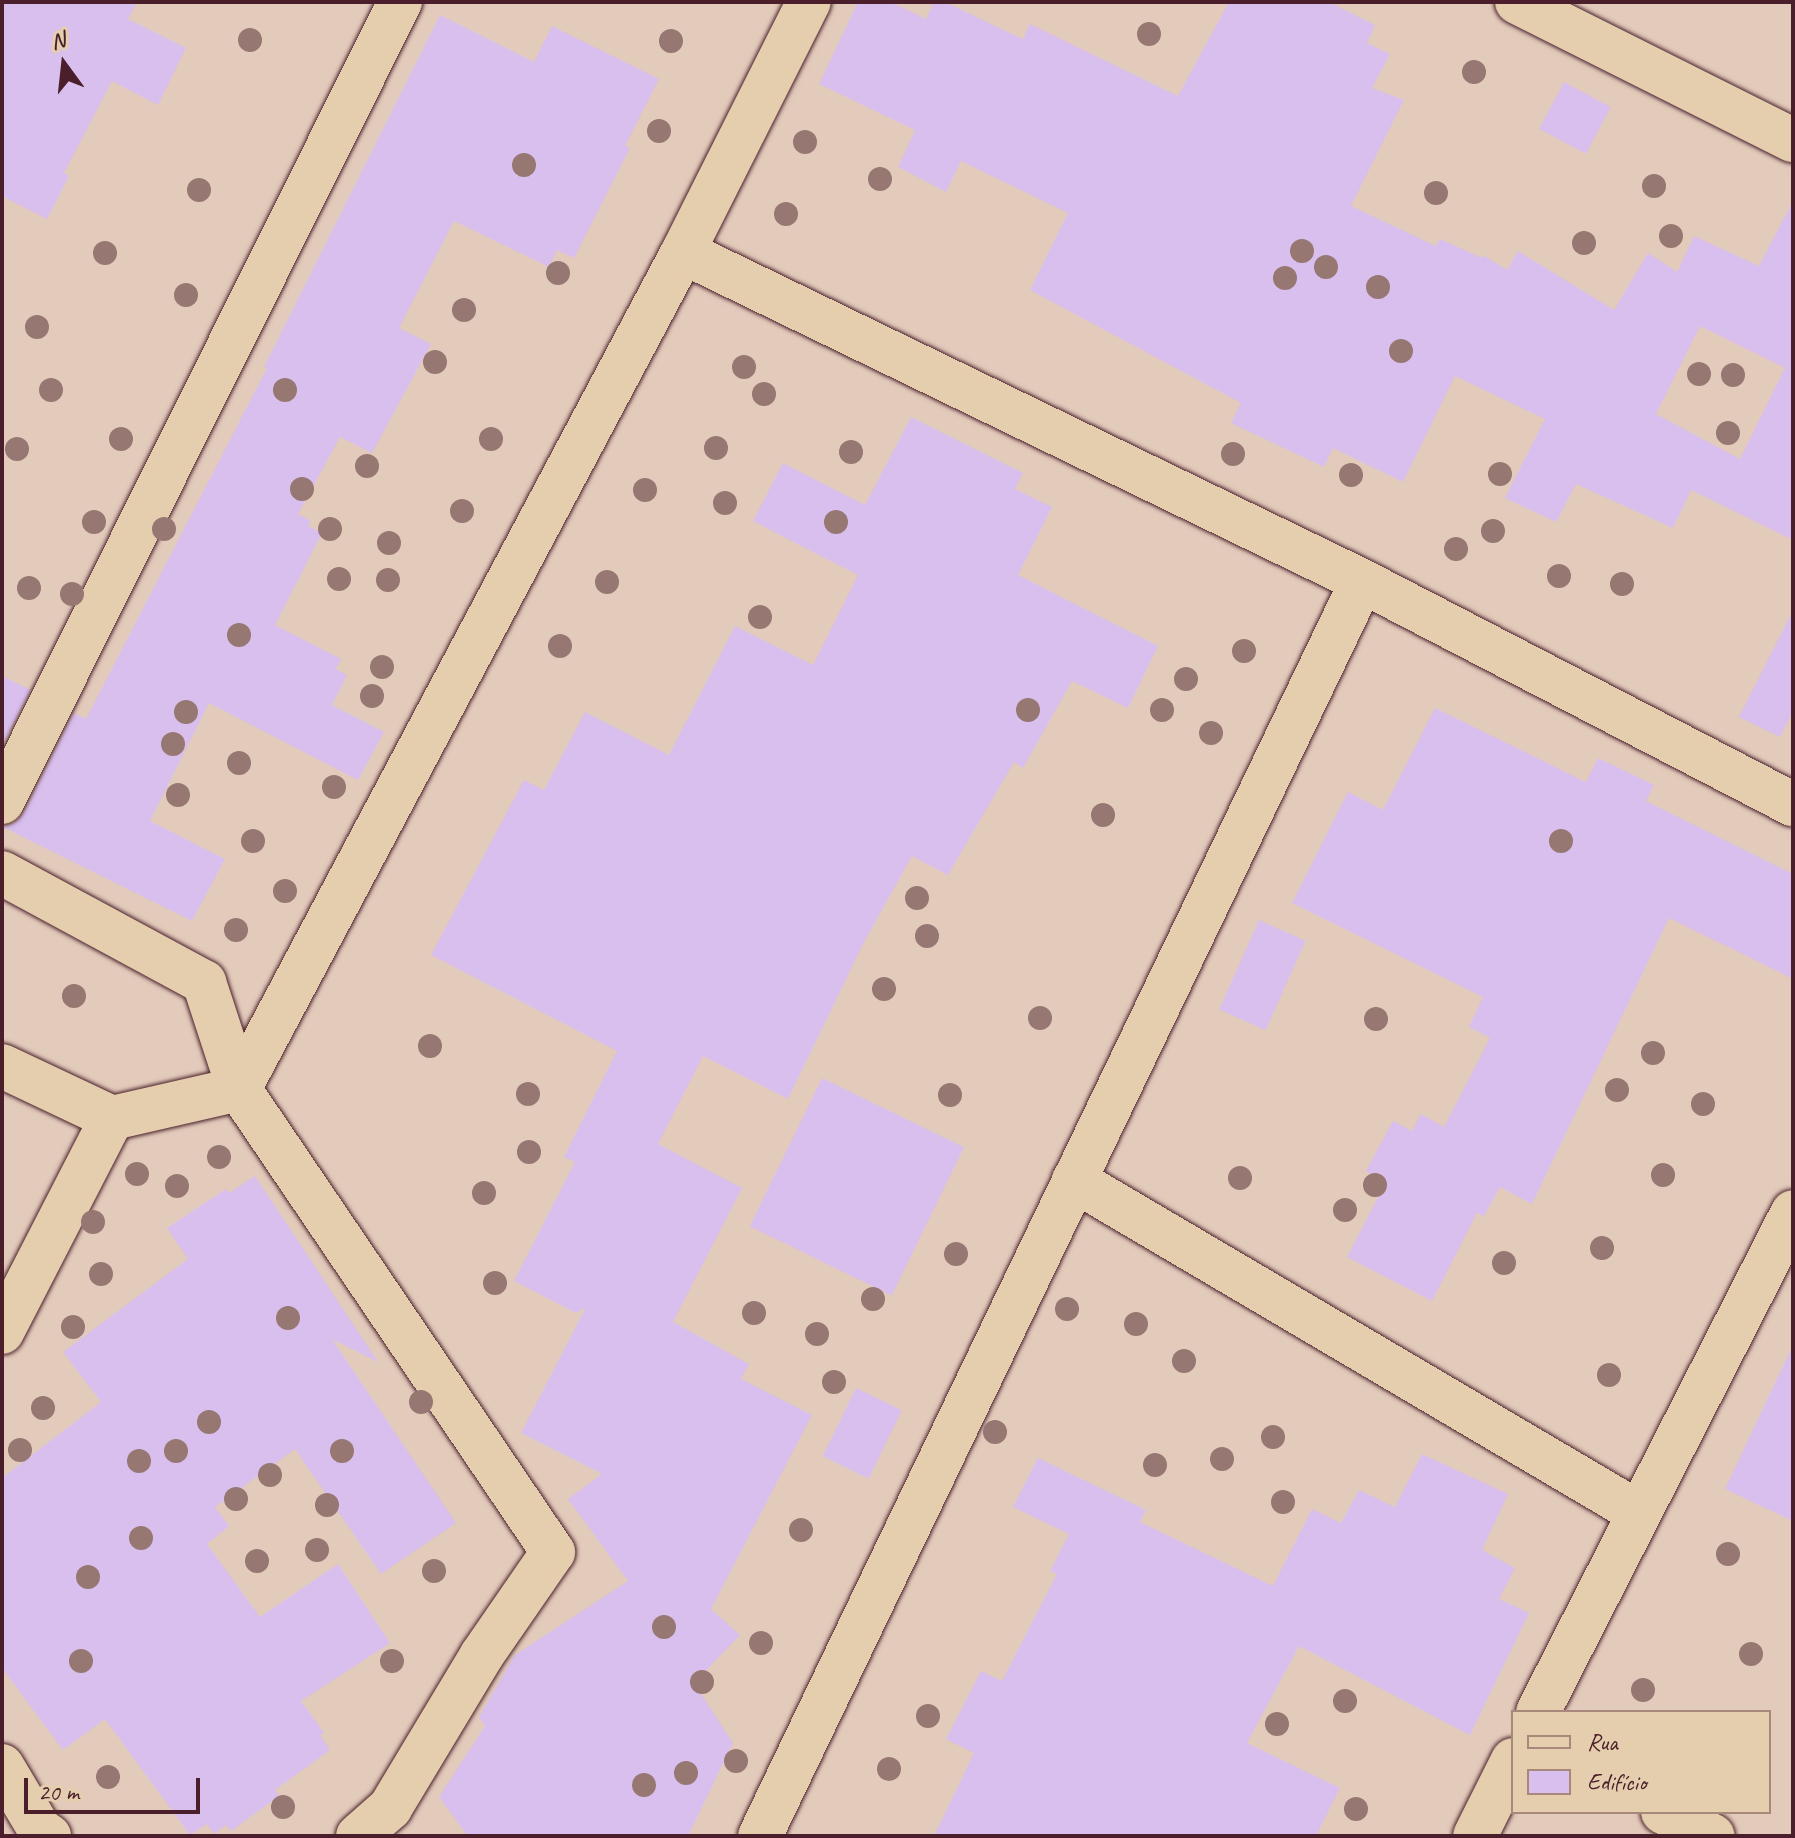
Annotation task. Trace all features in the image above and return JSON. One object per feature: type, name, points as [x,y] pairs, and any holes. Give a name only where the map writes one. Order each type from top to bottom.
[{"type":"street","points":[[2,802],[400,2]]},
{"type":"street","points":[[2,1066],[112,1118],[239,1089],[683,252],[809,2]]},
{"type":"street","points":[[1517,2],[1793,140]]},
{"type":"street","points":[[683,252],[1362,581],[1793,804]]},
{"type":"street","points":[[760,1836],[1362,581]]},
{"type":"street","points":[[2,873],[204,982],[239,1089],[553,1552],[482,1655],[390,1808],[358,1836]]},
{"type":"street","points":[[2,1332],[112,1118]]},
{"type":"street","points":[[1074,1180],[1639,1513]]},
{"type":"street","points":[[1539,1710],[1793,1212]]},
{"type":"street","points":[[1475,1836],[1511,1764]]},
{"type":"street","points":[[2,1766],[31,1827]]},
{"type":"street","points":[[1667,1814],[1713,1836]]},
{"type":"building","points":[[2,2],[137,2],[128,19],[186,48],[158,105],[112,81],[64,173],[69,176],[47,219],[2,196]]},
{"type":"building","points":[[858,2],[891,2],[926,19],[934,2],[945,2],[1023,39],[1030,24],[1178,96],[1229,2],[1329,2],[1375,25],[1367,43],[1390,54],[1372,88],[1404,100],[1351,206],[1436,246],[1440,239],[1482,258],[1483,255],[1507,270],[1518,251],[1614,310],[1648,253],[1677,272],[1694,236],[1759,266],[1793,201],[1793,540],[1691,490],[1673,528],[1576,484],[1556,522],[1505,498],[1545,419],[1455,376],[1403,482],[1333,448],[1324,467],[1231,423],[1241,403],[1030,290],[1068,213],[961,161],[946,192],[898,167],[915,130],[819,84]],"holes":[[[1700,326],[1785,368],[1740,459],[1656,414]]]},
{"type":"building","points":[[440,15],[534,62],[552,26],[659,79],[625,146],[630,148],[574,258],[557,250],[549,267],[454,221],[399,328],[431,344],[372,453],[340,437],[298,514],[311,521],[308,526],[322,533],[275,625],[341,659],[336,669],[347,675],[332,705],[384,732],[358,780],[209,703],[150,821],[225,859],[192,921],[3,827],[15,823],[24,813],[74,713],[86,719],[267,368],[264,367]]},
{"type":"building","points":[[1564,82],[1611,107],[1586,154],[1539,129]]},
{"type":"building","points":[[911,417],[1023,473],[1015,489],[1052,507],[1018,575],[1158,646],[1128,708],[1072,681],[1023,768],[1014,762],[948,875],[912,856],[864,942],[788,1099],[703,1056],[658,1144],[742,1188],[673,1322],[749,1364],[741,1379],[812,1415],[711,1609],[740,1635],[694,1683],[733,1743],[688,1836],[468,1836],[439,1797],[485,1726],[479,1717],[515,1655],[628,1581],[568,1499],[602,1474],[521,1433],[586,1307],[576,1313],[514,1281],[575,1162],[564,1157],[617,1051],[431,955],[524,780],[544,790],[585,712],[669,755],[735,626],[813,665],[858,575],[753,521],[783,463],[865,505]]},
{"type":"building","points":[[1793,610],[1793,711],[1780,737],[1739,717]]},
{"type":"building","points":[[2,676],[30,690],[2,746]]},
{"type":"building","points":[[1435,708],[1586,782],[1598,758],[1654,785],[1646,801],[1793,874],[1793,979],[1669,918],[1532,1204],[1500,1187],[1484,1216],[1477,1213],[1432,1301],[1347,1257],[1386,1182],[1366,1171],[1393,1121],[1412,1131],[1421,1114],[1444,1127],[1490,1038],[1469,1027],[1483,997],[1292,903],[1348,792],[1383,810]]},
{"type":"building","points":[[1259,920],[1306,941],[1266,1030],[1219,1010]]},
{"type":"building","points":[[822,1078],[964,1147],[892,1296],[750,1226]]},
{"type":"building","points":[[255,1176],[378,1362],[332,1339],[456,1523],[381,1574],[295,1449],[215,1507],[229,1526],[207,1544],[260,1617],[338,1564],[390,1643],[301,1701],[324,1733],[320,1735],[330,1750],[275,1790],[279,1796],[231,1831],[226,1825],[214,1834],[207,1824],[190,1835],[105,1719],[63,1750],[2,1668],[2,1478],[101,1402],[63,1352],[188,1259],[167,1228],[226,1189],[229,1193]]},
{"type":"building","points":[[1793,1345],[1793,1521],[1725,1489]]},
{"type":"building","points":[[856,1388],[902,1410],[869,1479],[823,1456]]},
{"type":"building","points":[[1422,1454],[1508,1494],[1482,1550],[1515,1568],[1499,1599],[1529,1613],[1470,1735],[1299,1646],[1247,1743],[1340,1788],[1316,1836],[934,1836],[974,1753],[946,1739],[981,1671],[1002,1681],[1057,1574],[1050,1571],[1069,1534],[1013,1507],[1038,1458],[1146,1510],[1140,1522],[1273,1586],[1312,1509],[1341,1523],[1359,1490],[1395,1507]]}]
